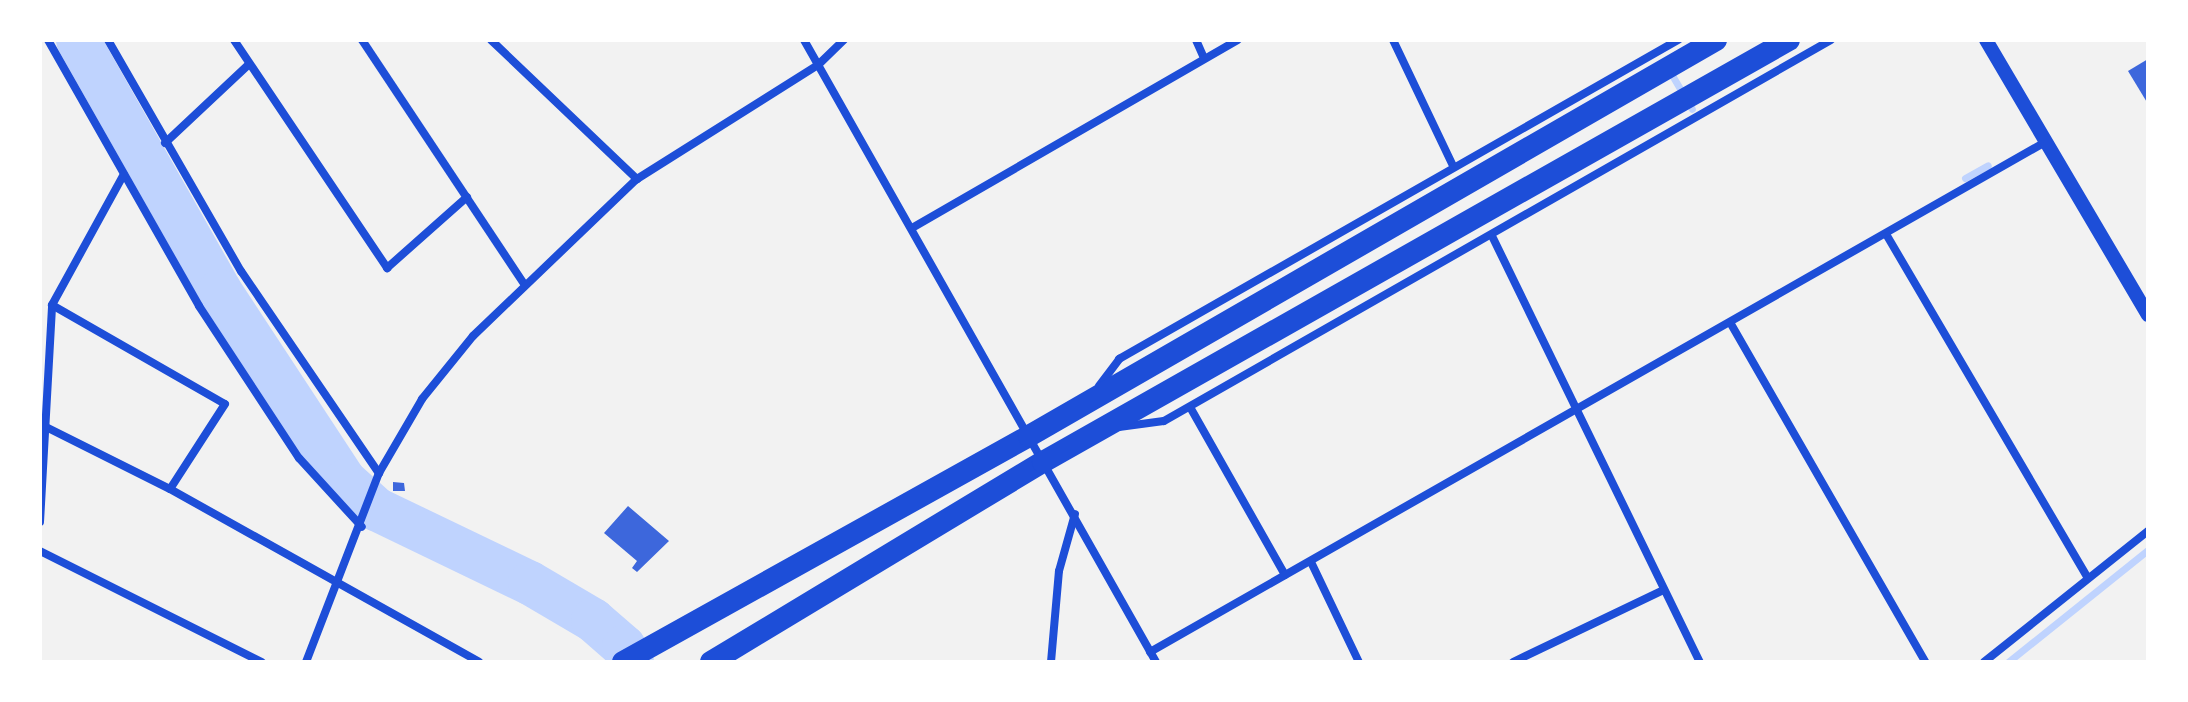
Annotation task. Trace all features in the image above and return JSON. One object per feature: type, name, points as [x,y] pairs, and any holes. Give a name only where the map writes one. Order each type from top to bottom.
[{"type":"highway","points":[[623,662],[1087,403],[1716,40]]},
{"type":"highway","points":[[711,662],[1043,462],[1789,40]]},
{"type":"street","points":[[48,40],[199,306],[299,458],[362,527]]},
{"type":"street","points":[[108,40],[241,271],[379,473]]},
{"type":"street","points":[[234,40],[387,268],[467,197]]},
{"type":"street","points":[[362,40],[525,285]]},
{"type":"street","points":[[491,40],[637,179]]},
{"type":"street","points":[[804,40],[1156,662]]},
{"type":"street","points":[[306,662],[362,527],[379,473],[422,399],[525,285],[637,179],[818,65],[844,40]]},
{"type":"street","points":[[1196,40],[1204,58]]},
{"type":"street","points":[[912,228],[1238,40]]},
{"type":"street","points":[[1393,40],[1453,166]]},
{"type":"street","points":[[1087,403],[1119,359],[1678,40]]},
{"type":"street","points":[[1099,430],[1164,421],[1493,238],[1831,40]]},
{"type":"street","points":[[1986,40],[2148,315]]},
{"type":"street","points":[[165,143],[248,65]]},
{"type":"street","points":[[1150,652],[2048,141]]},
{"type":"street","points":[[40,522],[42,425],[52,305],[124,174]]},
{"type":"street","points":[[1886,234],[2088,578]]},
{"type":"street","points":[[1493,238],[1700,662]]},
{"type":"street","points":[[52,305],[225,404],[170,489]]},
{"type":"street","points":[[1731,324],[1925,662]]},
{"type":"street","points":[[1190,407],[1285,575]]},
{"type":"street","points":[[42,425],[170,489],[479,662]]},
{"type":"street","points":[[1051,662],[1059,571],[1075,514]]},
{"type":"street","points":[[1984,662],[2148,531]]},
{"type":"street","points":[[40,551],[262,662]]},
{"type":"street","points":[[1311,562],[1359,662]]},
{"type":"street","points":[[1517,661],[1663,590]]},
{"type":"building","points":[[2148,59],[2148,104],[2128,71]]},
{"type":"building","points":[[393,482],[404,483],[405,491],[393,491]]},
{"type":"building","points":[[628,506],[669,541],[637,572],[632,568],[637,561],[604,533]]},
{"type":"waterway","points":[[78,40],[220,291],[345,481],[376,509],[530,583],[593,620],[624,647],[632,662]]},
{"type":"waterway","points":[[1669,70],[1692,109]]},
{"type":"waterway","points":[[1965,178],[1988,165]]},
{"type":"waterway","points":[[2008,662],[2148,550]]}]
